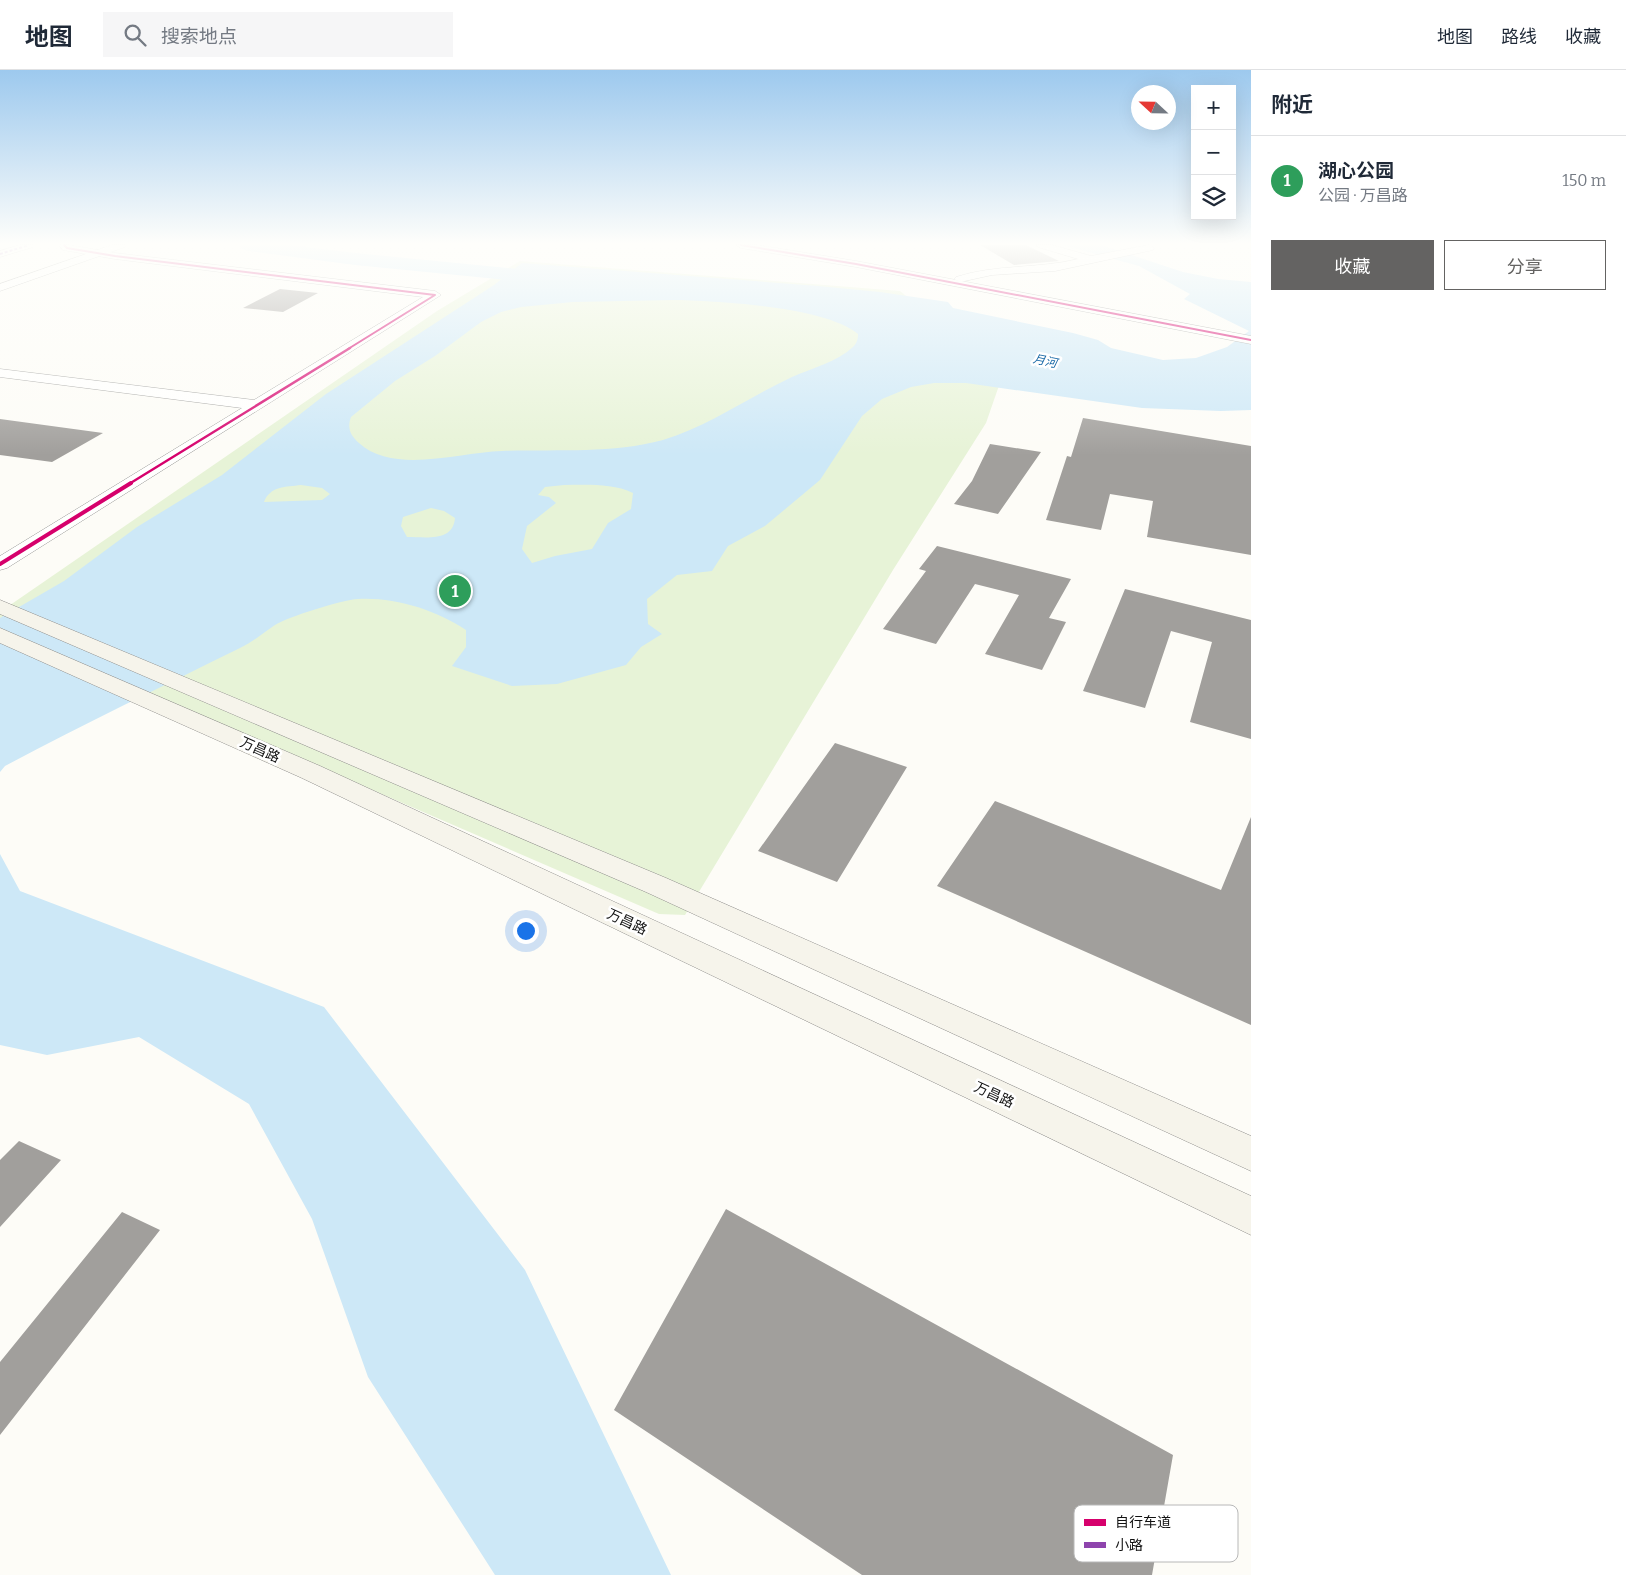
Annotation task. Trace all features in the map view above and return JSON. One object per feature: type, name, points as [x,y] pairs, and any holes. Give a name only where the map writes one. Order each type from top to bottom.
[{"type":"main road","points":[[0,606],[656,885],[1251,1154]]},
{"type":"main road","name":"万昌路","points":[[0,635],[310,772],[1251,1216]]},
{"type":"street","points":[[0,564],[402,315]]},
{"type":"street","points":[[1131,315],[1251,335]]},
{"type":"street","points":[[1137,315],[1251,340]]},
{"type":"street","points":[[0,373],[256,405]]},
{"type":"green space","points":[[431,315],[930,315],[1003,374],[986,423],[893,570],[685,915],[659,914],[0,629],[0,612]]},
{"type":"water","name":"月河","points":[[447,315],[495,315],[481,322],[435,356],[395,381],[351,417],[349,428],[351,434],[359,443],[373,453],[390,458],[409,460],[502,451],[603,449],[663,440],[697,427],[792,377],[832,361],[853,347],[858,334],[842,325],[814,315],[988,315],[1073,333],[1098,340],[1111,348],[1163,360],[1196,358],[1227,347],[1249,331],[1217,315],[1251,315],[1251,410],[1221,411],[1142,408],[966,383],[934,383],[911,387],[882,399],[862,416],[820,480],[765,526],[728,546],[712,571],[677,575],[647,599],[648,624],[662,634],[641,647],[626,665],[557,684],[512,686],[452,666],[466,647],[466,630],[442,616],[415,606],[386,600],[350,600],[315,609],[281,622],[245,646],[34,751],[5,766],[0,772],[0,618],[64,581],[137,527],[222,475],[326,394]],"holes":[[[301,485],[322,488],[330,494],[322,500],[264,502],[274,490]],[[564,485],[608,486],[625,490],[633,493],[631,509],[608,523],[592,549],[555,556],[532,563],[522,549],[527,526],[556,503],[549,497],[538,495],[545,487]],[[431,508],[444,511],[455,518],[453,526],[449,531],[438,537],[407,537],[401,526],[403,517]]]},
{"type":"water","points":[[0,854],[20,891],[324,1007],[525,1270],[671,1575],[495,1575],[368,1377],[312,1219],[249,1104],[139,1037],[47,1055],[0,1045]]},
{"type":"building","points":[[1083,418],[1251,446],[1251,555],[1147,537],[1153,501],[1110,494],[1101,530],[1046,520],[1067,456],[1071,457]]},
{"type":"building","points":[[0,419],[103,433],[52,462],[0,455]]},
{"type":"building","points":[[990,444],[1041,452],[998,514],[954,504],[972,481]]},
{"type":"building","points":[[937,546],[1071,579],[1049,618],[1066,622],[1042,670],[985,654],[1019,595],[975,584],[936,644],[883,629],[926,571],[919,569]]},
{"type":"building","points":[[1125,589],[1251,620],[1251,739],[1190,722],[1212,642],[1171,631],[1145,708],[1083,691]]},
{"type":"building","points":[[835,743],[907,767],[837,882],[758,851]]},
{"type":"building","points":[[995,801],[1221,890],[1251,817],[1251,1025],[937,886]]},
{"type":"building","points":[[19,1141],[61,1160],[0,1227],[0,1160]]},
{"type":"building","points":[[726,1209],[1173,1455],[1164,1505],[1074,1505],[1074,1562],[1154,1562],[1152,1575],[862,1575],[614,1410]]},
{"type":"building","points":[[122,1212],[160,1230],[0,1435],[0,1362]]},
{"type":"cycle path","points":[[0,564],[402,315]]},
{"type":"cycle path","points":[[1122,315],[1251,340]]},
{"type":"place","name":"湖心公园","points":[[455,591]]}]
